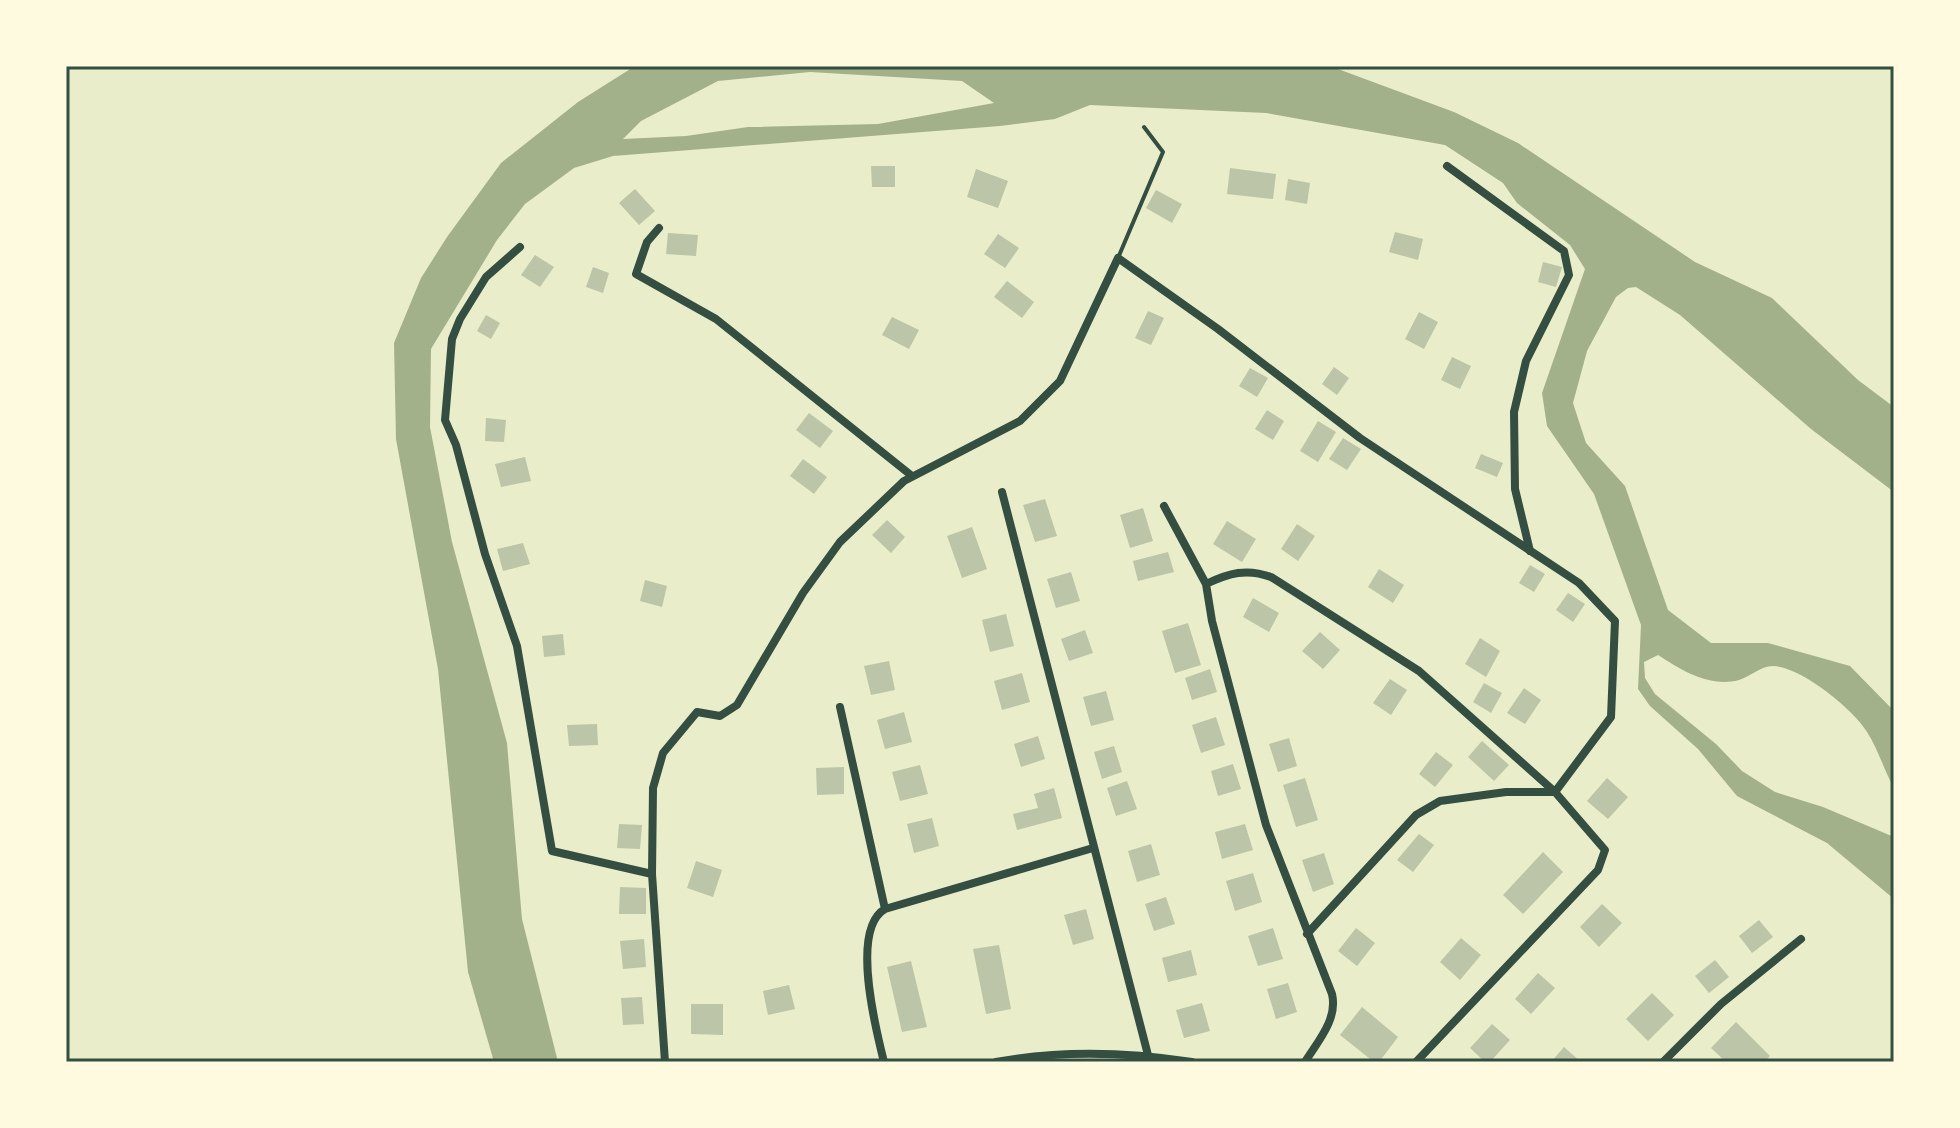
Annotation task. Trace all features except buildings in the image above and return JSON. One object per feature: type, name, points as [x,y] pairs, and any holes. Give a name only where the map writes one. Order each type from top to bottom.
[{"type":"street","points":[[1447,166],[1564,251],[1569,275],[1526,361],[1514,412],[1515,489],[1530,552]]},
{"type":"street","points":[[659,228],[647,242],[636,274],[716,319],[912,476]]},
{"type":"street","points":[[520,247],[486,277],[460,319],[452,339],[445,420],[456,445],[485,554],[517,646],[552,851],[652,874]]},
{"type":"street","points":[[665,1062],[652,874],[653,788],[663,753],[697,712],[720,716],[737,705],[803,593],[840,542],[912,476],[1020,421],[1060,381],[1118,258],[1218,329],[1360,438],[1579,583],[1615,621],[1611,717],[1555,792]]},
{"type":"street","points":[[1002,492],[1148,1055]]},
{"type":"street","points":[[1164,506],[1206,584],[1212,621],[1266,825],[1334,1005],[1332,1016],[1305,1062]]},
{"type":"street","points":[[1206,584],[1227,574],[1253,571],[1271,577],[1419,671],[1555,792],[1605,850],[1598,870],[1416,1062]]},
{"type":"street","points":[[840,707],[885,909]]},
{"type":"street","points":[[1307,934],[1416,815],[1440,801],[1506,792],[1555,792]]},
{"type":"street","points":[[884,1062],[871,1013],[868,935],[876,914],[1093,848]]},
{"type":"street","points":[[1663,1062],[1721,1004],[1801,939]]},
{"type":"street","points":[[996,1062],[1073,1055],[1148,1055],[1192,1062]]},
{"type":"lane","points":[[1118,258],[1163,152],[1144,127]]},
{"type":"shaded area","points":[[635,66],[1310,66],[1338,69],[1454,112],[1518,143],[1695,262],[1772,298],[1858,380],[1894,407],[1894,492],[1811,429],[1680,315],[1636,287],[1628,288],[1616,297],[1587,351],[1573,403],[1586,443],[1625,486],[1668,610],[1711,643],[1768,643],[1850,666],[1894,711],[1894,788],[1860,723],[1838,701],[1798,674],[1773,666],[1739,680],[1717,682],[1686,672],[1658,655],[1644,662],[1645,678],[1655,694],[1716,744],[1742,771],[1775,792],[1823,807],[1894,837],[1894,899],[1827,843],[1737,796],[1698,749],[1650,706],[1638,689],[1641,625],[1594,494],[1547,426],[1542,393],[1585,269],[1570,245],[1517,203],[1503,183],[1445,145],[1266,113],[1090,105],[1055,119],[1000,126],[613,156],[574,168],[525,204],[497,240],[431,349],[430,427],[452,542],[507,743],[522,919],[558,1062],[494,1062],[468,972],[438,669],[396,439],[394,343],[421,278],[501,163],[578,102]],"holes":[[[810,72],[962,81],[994,103],[878,124],[748,127],[686,136],[623,139],[641,121],[718,81]]]}]
